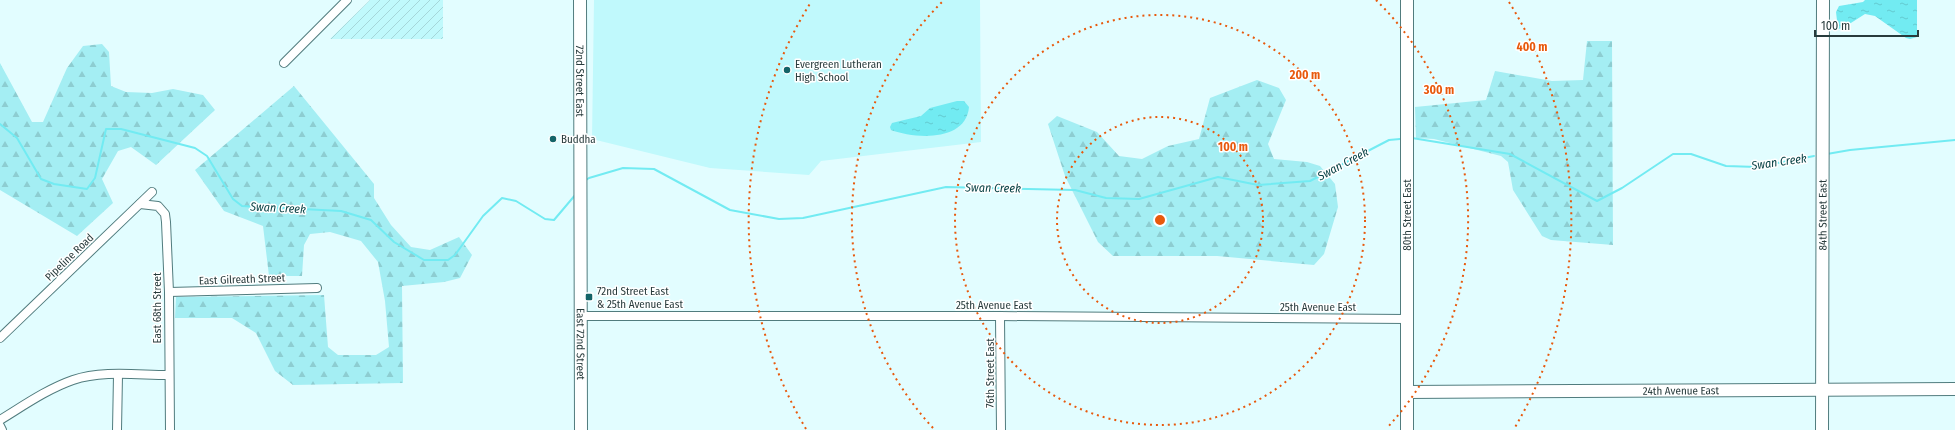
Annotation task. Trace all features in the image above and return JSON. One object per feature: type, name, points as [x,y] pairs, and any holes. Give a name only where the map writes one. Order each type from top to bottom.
[{"type":"street","points":[[284,63],[347,0]]},
{"type":"street","name":"72nd Street East","points":[[580,0],[581,186]]},
{"type":"street","name":"80th Street East","points":[[1407,0],[1407,430]]},
{"type":"street","name":"84th Street East","points":[[1822,430],[1823,0]]},
{"type":"street","name":"East 72nd Street","points":[[581,186],[581,430]]},
{"type":"street","name":"Pipeline Road","points":[[0,338],[152,192]]},
{"type":"street","name":"East 68th Street","points":[[140,204],[154,205],[162,210],[164,214],[169,292],[168,375],[170,430]]},
{"type":"street","name":"East Gilreath Street","points":[[169,292],[317,288]]},
{"type":"street","name":"25th Avenue East","points":[[581,316],[1000,316],[1407,319]]},
{"type":"street","name":"76th Street East","points":[[1000,316],[1001,430]]},
{"type":"street","points":[[118,374],[118,430]]},
{"type":"street","points":[[0,420],[73,380],[90,376],[118,374],[168,375]]},
{"type":"street","name":"24th Avenue East","points":[[1407,392],[1955,388]]},
{"type":"street","points":[[0,426],[2,430]]},
{"type":"shaded area","points":[[370,0],[443,0],[443,39],[330,39]]},
{"type":"shaded area","name":"Evergreen Lutheran High School","points":[[594,0],[980,0],[981,142],[821,161],[809,175],[710,168],[592,139]]},
{"type":"green space","points":[[1587,41],[1612,41],[1613,245],[1551,240],[1542,236],[1513,190],[1508,162],[1501,156],[1434,139],[1416,138],[1415,107],[1486,100],[1495,71],[1552,81],[1583,80]]},
{"type":"green space","points":[[102,44],[109,52],[111,86],[126,92],[152,93],[173,89],[203,95],[215,110],[156,165],[131,147],[118,151],[102,179],[113,203],[77,236],[0,190],[0,63],[32,122],[43,122],[67,68],[83,46]]},
{"type":"green space","points":[[1257,80],[1279,88],[1286,100],[1268,144],[1274,159],[1307,162],[1320,166],[1335,184],[1338,207],[1324,254],[1314,265],[1217,256],[1113,256],[1098,242],[1065,176],[1048,124],[1057,116],[1097,132],[1119,156],[1142,159],[1168,146],[1199,139],[1210,98]]},
{"type":"green space","points":[[294,86],[374,184],[374,198],[391,225],[411,247],[430,250],[459,237],[472,255],[460,278],[444,282],[402,286],[403,383],[293,385],[275,371],[256,333],[232,318],[175,318],[176,297],[324,295],[328,347],[338,355],[376,355],[389,347],[385,301],[378,262],[361,241],[330,232],[310,234],[304,245],[302,276],[269,276],[263,226],[224,211],[195,170]]},
{"type":"water","points":[[1865,0],[1917,0],[1917,37],[1910,39],[1906,38],[1875,16],[1865,14],[1843,28],[1838,29],[1836,12],[1839,6],[1863,2]]},
{"type":"water","points":[[957,101],[964,101],[969,107],[966,118],[959,127],[949,132],[925,136],[901,133],[891,130],[890,127],[892,123],[921,116],[930,108]]},
{"type":"waterway","name":"Swan Creek","points":[[0,124],[17,138],[41,179],[54,184],[87,189],[95,178],[106,129],[121,129],[195,148],[207,156],[233,199],[242,206],[341,211],[371,220],[394,242],[424,260],[448,260],[455,255],[483,216],[502,198],[516,201],[545,219],[554,220],[576,194]]},
{"type":"waterway","name":"Swan Creek","points":[[1412,138],[1510,154],[1597,201],[1622,188],[1673,154],[1691,154],[1726,166],[1757,167],[1814,156]]},
{"type":"waterway","name":"Swan Creek","points":[[586,180],[623,168],[654,169],[730,210],[779,219],[803,218],[946,187],[1075,190],[1106,198],[1139,199],[1218,177],[1258,185],[1310,181],[1389,140],[1400,139]]},
{"type":"waterway","name":"Swan Creek","points":[[1827,154],[1850,150],[1955,140]]},
{"type":"place","name":"Evergreen Lutheran High School","points":[[787,70]]},
{"type":"place","name":"Buddha","points":[[553,139]]},
{"type":"place","name":"72nd Street East & 25th Avenue East","points":[[589,297]]}]
